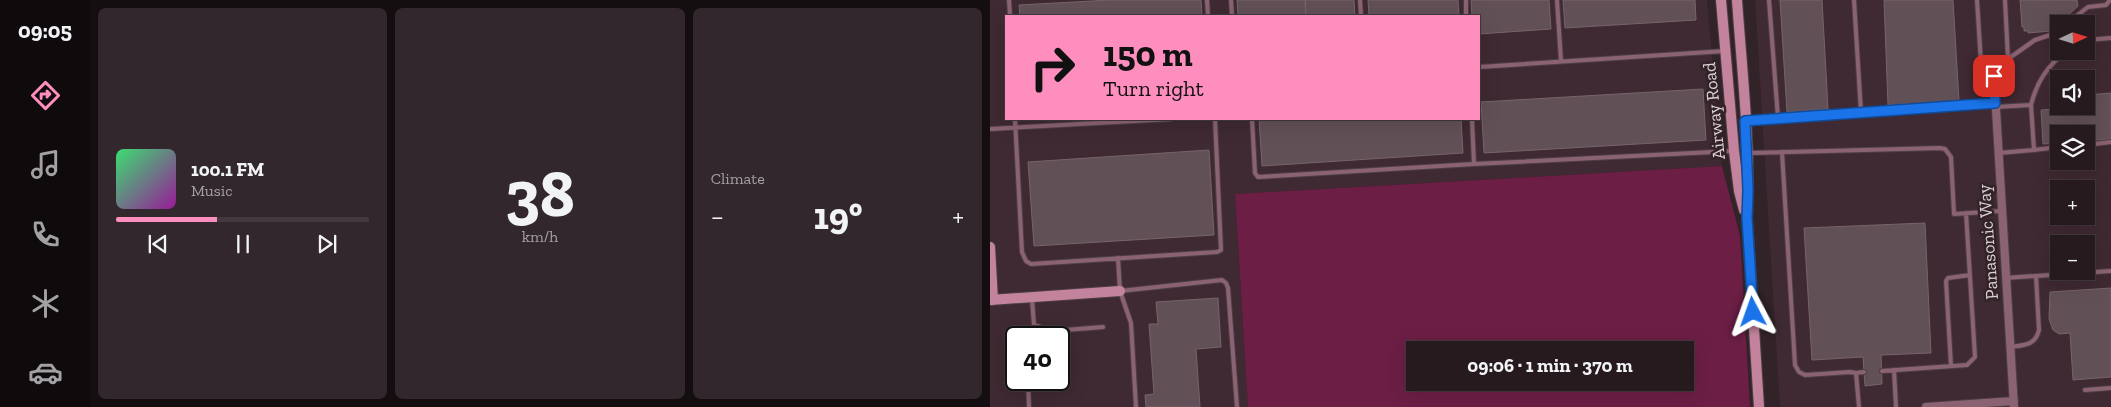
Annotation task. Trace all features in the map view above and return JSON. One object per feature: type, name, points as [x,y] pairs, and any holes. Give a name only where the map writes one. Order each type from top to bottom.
[{"type":"street","name":"Airway Road","points":[[1721,0],[1734,151],[1739,191],[1747,218]]},
{"type":"street","name":"Airway Road","points":[[1737,0],[1747,153],[1747,218],[1759,407]]},
{"type":"street","name":"Panasonic Way","points":[[1994,76],[2014,404]]},
{"type":"street","points":[[990,247],[992,300],[1120,291]]},
{"type":"street","points":[[1926,407],[2014,404]]},
{"type":"lane","points":[[1010,0],[1010,15]]},
{"type":"lane","points":[[1208,0],[1208,15]]},
{"type":"lane","points":[[1230,0],[1232,15]]},
{"type":"lane","points":[[1360,0],[1361,15]]},
{"type":"lane","points":[[1466,0],[1466,15]]},
{"type":"lane","points":[[1558,0],[1562,62]]},
{"type":"lane","points":[[1769,0],[1778,118]]},
{"type":"lane","points":[[1854,0],[1861,112]]},
{"type":"lane","points":[[1978,0],[1981,63],[1988,75],[1994,76],[2008,59],[2035,40],[2050,35]]},
{"type":"lane","points":[[2005,0],[2008,59]]},
{"type":"lane","points":[[2078,15],[2088,7],[2106,5],[2110,0]]},
{"type":"lane","points":[[2095,39],[2111,38]]},
{"type":"lane","points":[[1480,67],[1725,51]]},
{"type":"lane","points":[[2034,150],[2031,106],[2040,77],[2055,60]]},
{"type":"lane","points":[[1745,121],[1861,112],[1995,105],[2031,106]]},
{"type":"lane","points":[[1015,120],[1022,252],[1026,261],[1031,264],[1217,252],[1221,250],[1214,120]]},
{"type":"lane","points":[[990,128],[1152,120]]},
{"type":"lane","points":[[1252,120],[1255,173],[1258,177],[1734,151]]},
{"type":"lane","points":[[1472,120],[1474,164]]},
{"type":"lane","points":[[2095,144],[2111,142]]},
{"type":"lane","points":[[1998,153],[2050,148]]},
{"type":"lane","points":[[1747,153],[1945,149],[1951,157],[1954,214],[2001,211]]},
{"type":"lane","points":[[1782,152],[1795,365],[1799,372],[1805,375],[1850,372],[1856,374],[1864,372]]},
{"type":"lane","points":[[1882,371],[1967,365],[1975,357],[1966,213]]},
{"type":"lane","points":[[1118,258],[1120,291],[1131,323],[1136,407]]},
{"type":"lane","points":[[2005,278],[2111,271]]},
{"type":"lane","points":[[1952,366],[1946,281],[1948,278],[1970,276]]},
{"type":"lane","points":[[2010,347],[2030,344],[2038,337],[2040,330],[2036,276]]},
{"type":"lane","points":[[1120,291],[1222,280],[1226,283],[1228,288],[1237,407]]},
{"type":"lane","points":[[1032,297],[1034,325],[1053,331],[1103,327]]},
{"type":"lane","points":[[1894,370],[1896,407]]},
{"type":"lane","points":[[1856,374],[1859,407]]},
{"type":"lane","points":[[2085,390],[2111,388]]},
{"type":"lane","points":[[1028,391],[1029,407]]},
{"type":"shaded area","points":[[990,0],[1707,0],[1722,166],[1235,194],[1248,407],[990,407]]},
{"type":"shaded area","points":[[1755,0],[2111,0],[2111,407],[1780,407]]},
{"type":"shaded area","points":[[1722,166],[1740,236],[1750,407],[1248,407],[1235,194]]},
{"type":"building","points":[[1110,0],[1201,0],[1202,15],[1020,15],[1019,5]]},
{"type":"building","points":[[1237,0],[1305,0],[1306,15],[1238,15]]},
{"type":"building","points":[[1305,0],[1354,0],[1355,15],[1306,15]]},
{"type":"building","points":[[1368,0],[1458,0],[1459,15],[1369,15]]},
{"type":"building","points":[[1471,0],[1549,0],[1551,29],[1480,34],[1480,15],[1472,15]]},
{"type":"building","points":[[1563,0],[1695,0],[1696,20],[1565,28]]},
{"type":"building","points":[[1780,0],[1822,0],[1828,109],[1787,112]]},
{"type":"building","points":[[1884,0],[1953,0],[1959,101],[1888,105]]},
{"type":"building","points":[[2020,0],[2077,0],[2078,6],[2068,15],[2050,15],[2050,31],[2028,33],[2022,27]]},
{"type":"building","points":[[1703,89],[1706,140],[1484,153],[1481,102]]},
{"type":"building","points":[[2111,93],[2111,139],[2095,140],[2095,125],[2050,125],[2050,144],[2043,144],[2041,110],[2050,109],[2050,115],[2095,115],[2095,94]]},
{"type":"building","points":[[1259,120],[1461,120],[1463,153],[1262,166]]},
{"type":"building","points":[[1209,150],[1214,235],[1034,246],[1028,162]]},
{"type":"building","points":[[1925,223],[1931,353],[1881,355],[1882,384],[1865,386],[1863,357],[1812,360],[1804,228]]},
{"type":"building","points":[[2111,288],[2111,377],[2073,380],[2070,333],[2059,334],[2053,330],[2049,319],[2050,292]]},
{"type":"building","points":[[1218,298],[1221,347],[1196,349],[1200,407],[1146,407],[1145,395],[1154,394],[1149,324],[1158,324],[1156,302]]},
{"type":"route","points":[[1753,312],[1747,218],[1748,190],[1745,121],[1995,103],[1994,76]]}]
